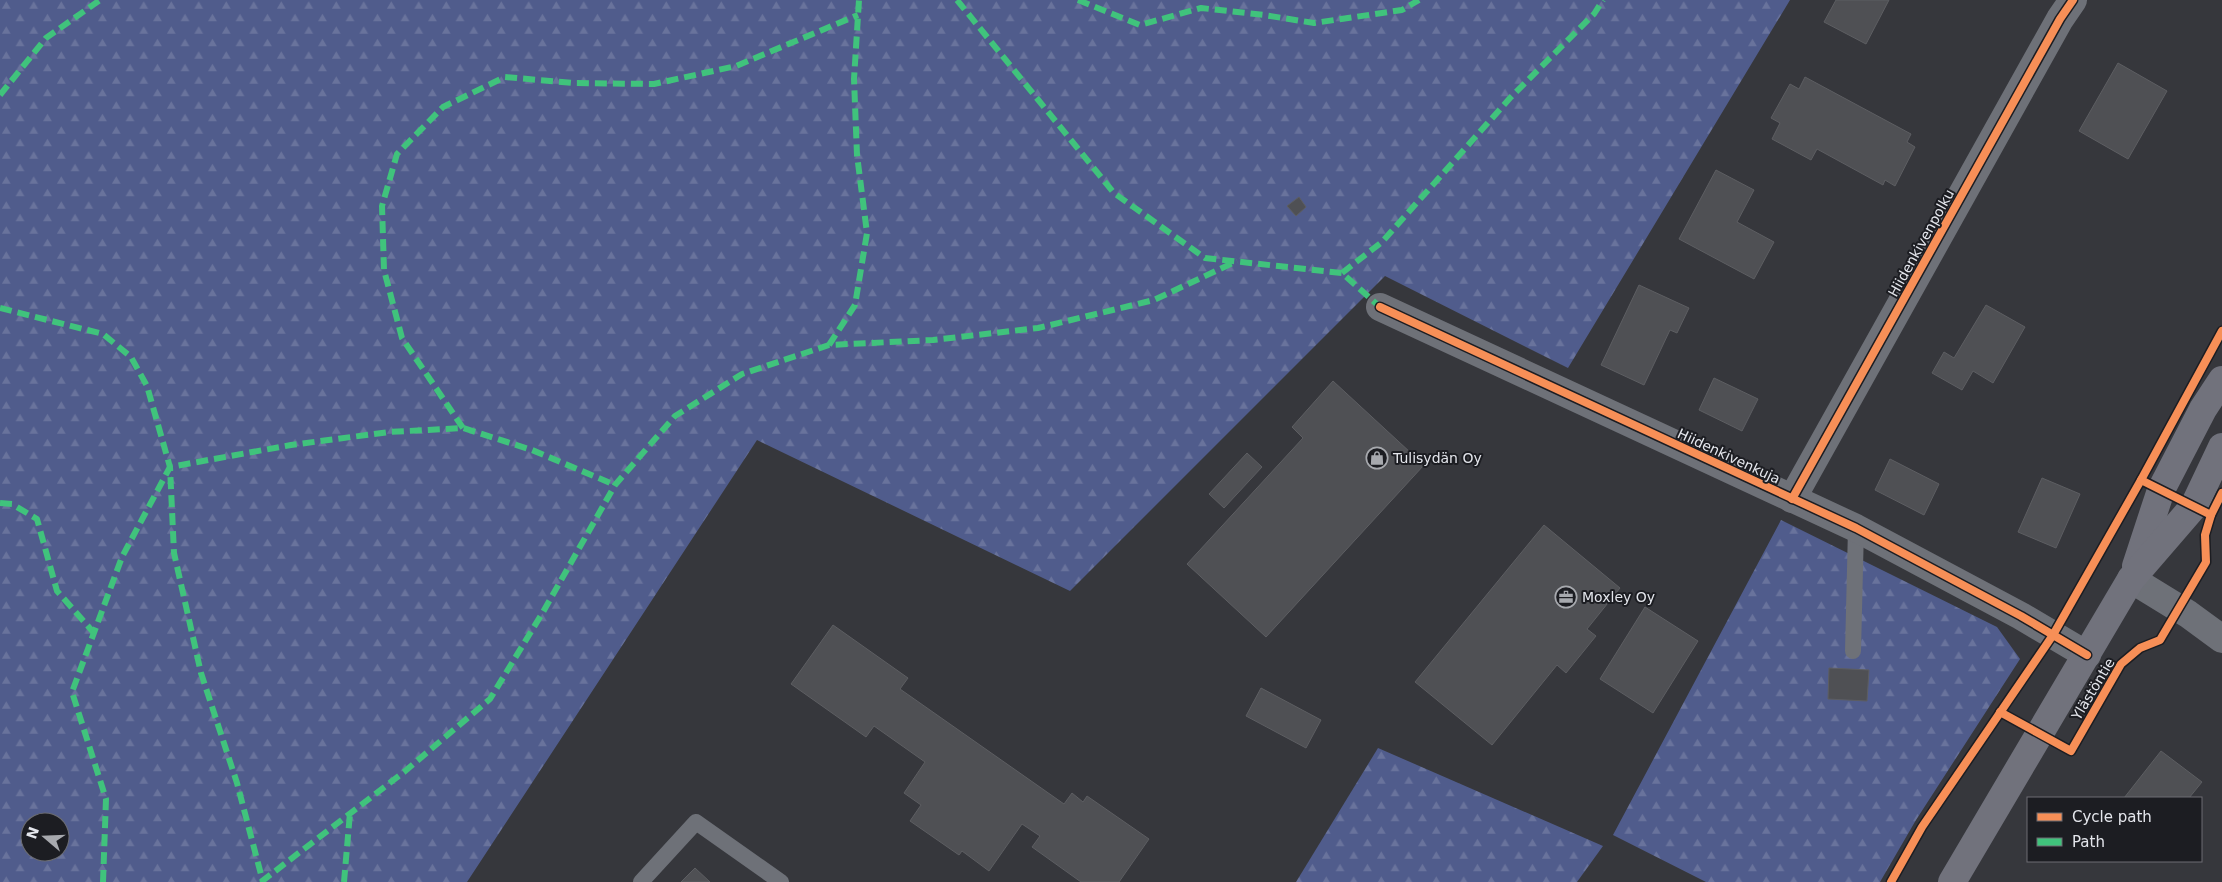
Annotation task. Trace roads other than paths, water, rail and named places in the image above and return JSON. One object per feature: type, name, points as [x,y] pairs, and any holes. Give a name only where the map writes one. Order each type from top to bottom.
[{"type":"main road","name":"Ylästöntie","points":[[2131,579],[2162,490],[2203,409],[2222,380]]},
{"type":"main road","name":"Ylästöntie","points":[[1952,882],[2131,579],[2194,506],[2222,447]]},
{"type":"street","name":"Hiidenkivenpolku","points":[[1792,499],[2060,19],[2073,0]]},
{"type":"street","name":"Hiidenkivenkuja","points":[[1380,307],[1856,528],[2020,616],[2087,655]]},
{"type":"street","points":[[2131,579],[2188,614],[2222,639]]},
{"type":"lane","points":[[1853,651],[1856,528]]},
{"type":"lane","points":[[641,882],[696,822],[781,882]]},
{"type":"place","name":"Tulisydän Oy","points":[[1377,458]]},
{"type":"place","name":"Moxley Oy","points":[[1566,597]]}]
